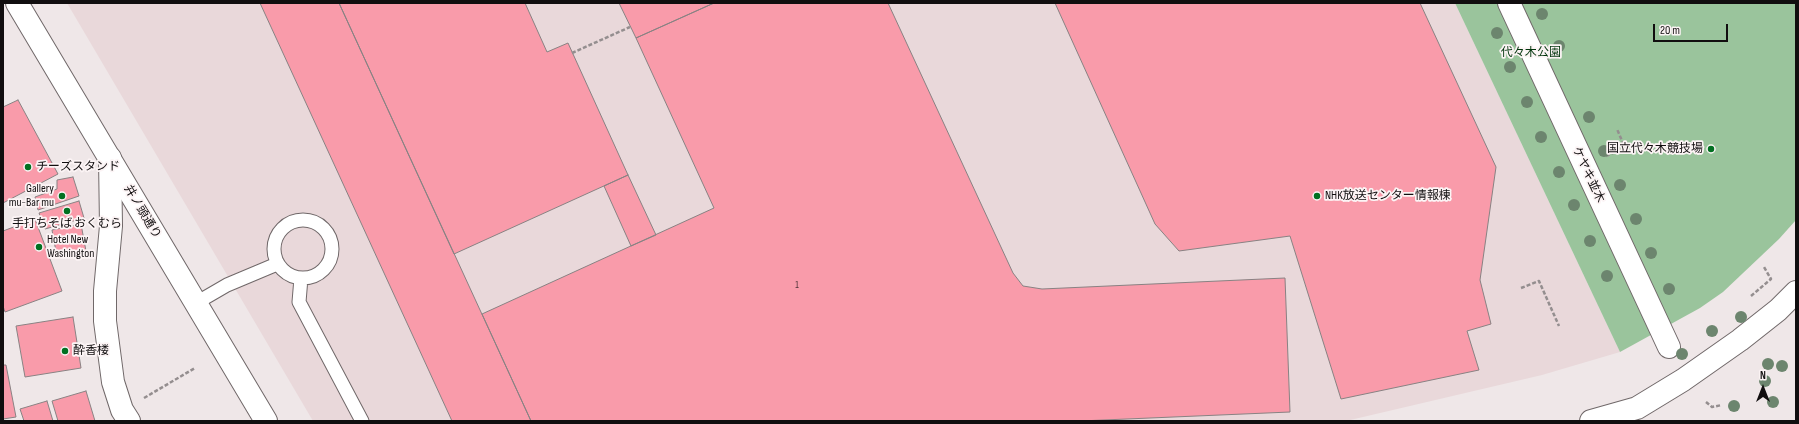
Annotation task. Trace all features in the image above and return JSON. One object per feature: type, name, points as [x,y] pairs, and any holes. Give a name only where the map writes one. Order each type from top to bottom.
[{"type":"street","name":"井ノ頭通り","points":[[17,3],[266,421]]},
{"type":"street","name":"ケヤキ並木","points":[[1509,3],[1669,347]]},
{"type":"street","points":[[110,158],[111,226],[105,291],[106,321],[113,382],[125,416]]},
{"type":"street","points":[[1591,421],[1642,414],[1683,380],[1740,340],[1778,310],[1796,292]]},
{"type":"lane","points":[[309,220],[318,224],[325,230],[330,238],[332,248],[331,258],[319,273],[310,277],[301,278],[292,276],[283,271],[277,264],[274,254],[274,245],[276,236],[282,228],[290,222],[309,220]]},
{"type":"lane","points":[[196,303],[227,285],[277,264]]},
{"type":"lane","points":[[301,278],[299,302],[362,421]]},
{"type":"path","points":[[572,53],[630,27]]},
{"type":"path","points":[[1617,129],[1625,148]]},
{"type":"path","points":[[1751,296],[1772,279],[1764,267]]},
{"type":"path","points":[[1521,288],[1539,281],[1559,326]]},
{"type":"path","points":[[125,416],[195,368]]},
{"type":"path","points":[[1706,402],[1712,407],[1722,405]]},
{"type":"shaded area","points":[[67,3],[1455,3],[1620,352],[1542,375],[1346,421],[313,421]]},
{"type":"green space","name":"代々木公園","points":[[1455,3],[1796,3],[1796,220],[1779,239],[1723,292],[1700,308],[1620,352]]},
{"type":"building","points":[[260,3],[339,3],[531,421],[452,421]]},
{"type":"building","points":[[339,3],[525,3],[547,52],[568,43],[628,175],[454,254]]},
{"type":"building","points":[[619,3],[714,3],[636,38]]},
{"type":"building","points":[[714,3],[888,3],[1013,273],[1023,286],[1042,289],[1285,278],[1290,412],[1080,421],[531,421],[482,314],[714,208],[636,38]]},
{"type":"building","name":"NHK放送センター情報棟","points":[[1055,3],[1420,3],[1496,167],[1480,280],[1491,324],[1467,331],[1479,370],[1341,399],[1290,236],[1179,251],[1155,224]]},
{"type":"building","points":[[18,100],[58,174],[3,203],[3,107]]},
{"type":"building","points":[[628,175],[656,235],[631,246],[604,186]]},
{"type":"building","points":[[73,177],[79,196],[38,210],[35,197],[57,189],[57,180]]},
{"type":"building","points":[[79,201],[84,218],[45,229],[39,213]]},
{"type":"building","points":[[35,219],[62,291],[5,312],[3,306],[3,231]]},
{"type":"building","points":[[81,224],[86,251],[57,257],[52,230]]},
{"type":"building","points":[[73,317],[81,368],[25,377],[16,326]]},
{"type":"building","points":[[3,365],[6,365],[16,417],[3,419]]},
{"type":"building","points":[[86,391],[95,421],[58,421],[52,401]]},
{"type":"building","points":[[47,401],[53,421],[24,421],[20,409]]},
{"type":"place","name":"国立代々木競技場","points":[[1711,149]]},
{"type":"place","name":"チーズスタンド","points":[[28,167]]},
{"type":"place","name":"Gallery mu-Bar mu","points":[[62,196]]},
{"type":"place","name":"NHK放送センター情報棟","points":[[1317,196]]},
{"type":"place","name":"手打ちそば おくむら","points":[[67,211]]},
{"type":"place","name":"Hotel New Washington","points":[[39,247]]},
{"type":"place","name":"酔香楼","points":[[65,351]]}]
